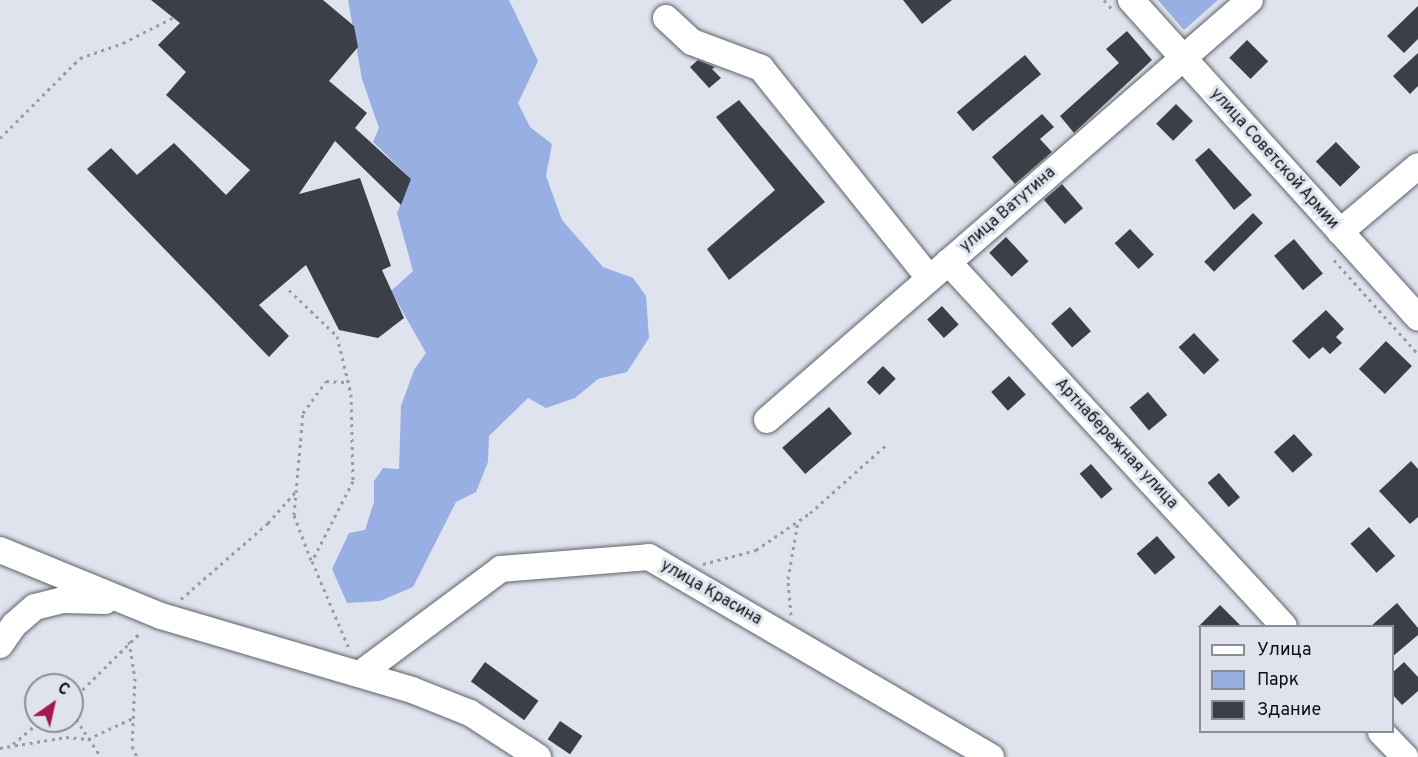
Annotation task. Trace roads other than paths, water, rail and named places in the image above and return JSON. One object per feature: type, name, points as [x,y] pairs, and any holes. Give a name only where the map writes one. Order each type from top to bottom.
[{"type":"street","name":"улица Советской Армии","points":[[1131,0],[1418,318]]},
{"type":"street","name":"улица Ватутина","points":[[767,420],[1250,0]]},
{"type":"street","name":"Артнабережная улица","points":[[666,18],[692,42],[761,68],[938,270],[1282,625]]},
{"type":"street","points":[[1340,232],[1418,166]]},
{"type":"street","points":[[0,550],[161,616],[360,675],[470,713],[538,757]]},
{"type":"street","name":"улица Красина","points":[[360,675],[501,569],[649,557],[992,757]]},
{"type":"street","points":[[0,645],[14,625],[35,608],[63,600],[127,604]]},
{"type":"street","points":[[1382,733],[1405,757]]}]
